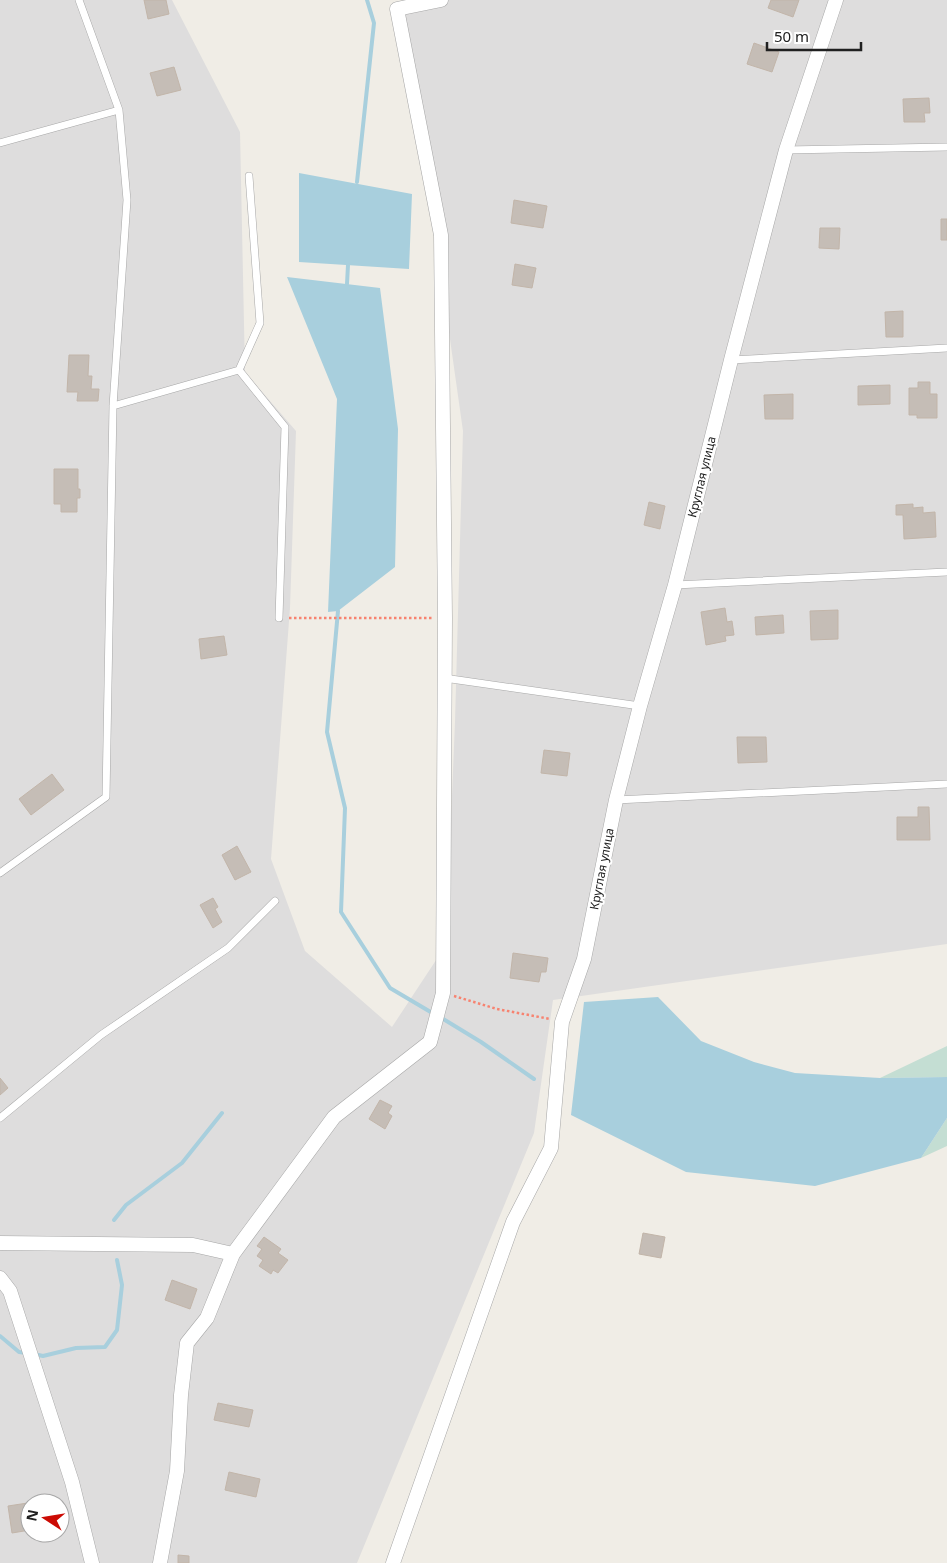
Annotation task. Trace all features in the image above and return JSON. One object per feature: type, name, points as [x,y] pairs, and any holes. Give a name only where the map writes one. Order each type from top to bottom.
[{"type":"street","points":[[160,1563],[177,1471],[181,1395],[187,1343],[207,1318],[233,1254],[334,1117],[430,1042],[444,993],[445,618],[441,235],[396,4],[441,0]]},
{"type":"street","name":"Круглая улица","points":[[393,1563],[513,1222],[551,1148],[562,1022],[584,959],[616,800],[640,706],[675,585],[786,150],[836,0]]},
{"type":"street","points":[[0,1243],[192,1245],[233,1254]]},
{"type":"street","points":[[0,1278],[10,1291],[69,1473],[92,1563]]},
{"type":"lane","points":[[0,873],[106,797],[114,406],[127,200],[119,110],[79,0]]},
{"type":"lane","points":[[0,143],[119,110]]},
{"type":"lane","points":[[786,150],[947,146]]},
{"type":"lane","points":[[114,406],[239,370],[260,323],[249,176]]},
{"type":"lane","points":[[731,360],[947,348]]},
{"type":"lane","points":[[239,370],[285,427],[279,618]]},
{"type":"lane","points":[[675,585],[947,572]]},
{"type":"lane","points":[[444,678],[640,706]]},
{"type":"lane","points":[[616,800],[947,784]]},
{"type":"lane","points":[[0,1118],[102,1035],[228,948],[275,901]]},
{"type":"path","points":[[279,618],[445,618]]},
{"type":"path","points":[[444,993],[497,1009],[562,1022]]},
{"type":"shaded area","points":[[0,0],[172,0],[240,132],[245,372],[296,431],[290,608],[271,859],[305,951],[392,1027],[446,945],[455,722],[463,431],[402,0],[947,0],[947,944],[553,1000],[534,1133],[357,1563],[0,1563]]},
{"type":"green space","points":[[947,1046],[947,1077],[880,1078]]},
{"type":"green space","points":[[947,1118],[947,1146],[921,1158]]},
{"type":"water","points":[[299,173],[412,194],[409,269],[299,262]]},
{"type":"water","points":[[287,277],[380,288],[398,429],[395,567],[338,611],[328,612],[337,399]]},
{"type":"water","points":[[658,997],[701,1041],[754,1062],[795,1073],[880,1078],[947,1077],[947,1118],[921,1158],[815,1186],[686,1172],[571,1115],[584,1002]]},
{"type":"building","points":[[144,0],[166,0],[169,14],[148,19]]},
{"type":"building","points":[[771,0],[799,0],[793,17],[768,8]]},
{"type":"building","points":[[754,43],[779,52],[772,72],[747,64]]},
{"type":"building","points":[[174,67],[181,90],[157,96],[150,73]]},
{"type":"building","points":[[929,98],[930,113],[924,113],[925,122],[904,122],[903,99]]},
{"type":"building","points":[[514,200],[547,206],[543,228],[511,223]]},
{"type":"building","points":[[941,219],[947,219],[947,240],[941,240]]},
{"type":"building","points":[[820,228],[840,228],[839,249],[819,248]]},
{"type":"building","points":[[515,264],[536,268],[532,288],[512,285]]},
{"type":"building","points":[[903,311],[903,337],[886,337],[885,312]]},
{"type":"building","points":[[69,355],[89,355],[88,376],[92,376],[91,389],[99,389],[98,401],[77,401],[78,392],[67,392]]},
{"type":"building","points":[[918,382],[930,382],[930,394],[937,394],[937,418],[917,418],[917,415],[909,415],[909,388],[918,388]]},
{"type":"building","points":[[890,385],[890,404],[858,405],[858,386]]},
{"type":"building","points":[[793,394],[793,419],[765,419],[764,395]]},
{"type":"building","points":[[54,469],[78,469],[80,498],[77,498],[77,512],[61,512],[61,504],[54,504]]},
{"type":"building","points":[[649,502],[665,506],[660,529],[644,525]]},
{"type":"building","points":[[913,504],[913,508],[923,507],[923,513],[935,512],[936,537],[904,539],[903,515],[896,515],[896,505]]},
{"type":"building","points":[[725,608],[727,622],[732,621],[734,635],[725,636],[726,641],[706,645],[701,612]]},
{"type":"building","points":[[838,610],[838,639],[811,640],[810,611]]},
{"type":"building","points":[[783,615],[784,633],[756,635],[755,617]]},
{"type":"building","points":[[224,636],[227,655],[201,659],[199,639]]},
{"type":"building","points":[[737,737],[766,737],[767,762],[738,763]]},
{"type":"building","points":[[544,750],[570,753],[567,776],[541,773]]},
{"type":"building","points":[[52,774],[64,790],[31,815],[19,799]]},
{"type":"building","points":[[918,807],[929,807],[930,840],[897,840],[897,817],[918,817]]},
{"type":"building","points":[[237,846],[251,872],[235,880],[222,855]]},
{"type":"building","points":[[213,898],[218,907],[215,909],[222,922],[213,928],[200,905]]},
{"type":"building","points":[[513,953],[548,958],[546,972],[541,972],[539,982],[510,978]]},
{"type":"building","points":[[0,1078],[8,1088],[0,1095]]},
{"type":"building","points":[[380,1100],[392,1106],[388,1113],[392,1116],[385,1129],[369,1119]]},
{"type":"building","points":[[643,1233],[665,1237],[661,1258],[639,1254]]},
{"type":"building","points":[[264,1237],[281,1249],[278,1253],[288,1260],[278,1273],[273,1270],[271,1274],[259,1266],[263,1260],[257,1256],[262,1249],[257,1246]]},
{"type":"building","points":[[172,1280],[197,1289],[190,1309],[165,1300]]},
{"type":"building","points":[[218,1403],[253,1410],[249,1427],[214,1420]]},
{"type":"building","points":[[229,1472],[260,1479],[256,1497],[225,1490]]},
{"type":"building","points":[[20,1504],[20,1532],[12,1533],[8,1506]]},
{"type":"building","points":[[178,1555],[189,1556],[189,1563],[178,1563]]},
{"type":"waterway","points":[[357,182],[374,23],[367,0]]},
{"type":"waterway","points":[[347,284],[348,265]]},
{"type":"waterway","points":[[338,611],[327,732],[345,808],[341,912],[390,988],[434,1014]]},
{"type":"waterway","points":[[440,1017],[481,1042],[534,1079]]},
{"type":"waterway","points":[[114,1220],[126,1205],[182,1163],[222,1113]]},
{"type":"waterway","points":[[34,1354],[43,1356],[76,1348],[105,1347],[117,1330],[122,1285],[117,1260]]},
{"type":"waterway","points":[[0,1336],[19,1352],[27,1353]]}]
